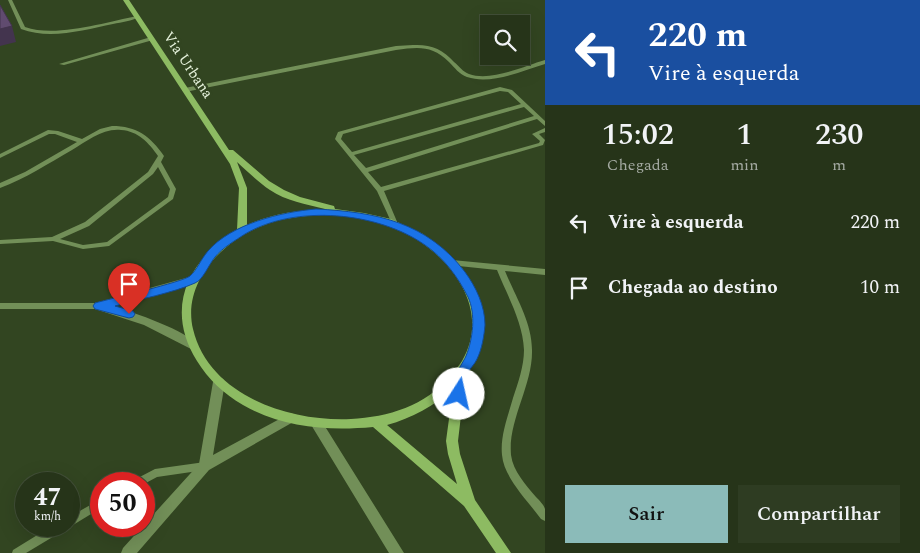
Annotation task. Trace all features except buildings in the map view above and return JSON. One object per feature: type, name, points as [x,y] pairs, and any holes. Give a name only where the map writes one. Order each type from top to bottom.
[{"type":"main road","name":"Via Urbana","points":[[126,0],[234,164],[243,188],[242,231]]},
{"type":"main road","name":"Via Urbana","points":[[223,148],[278,191],[303,200],[356,214]]},
{"type":"main road","points":[[332,212],[356,214],[395,224],[429,242],[452,263],[466,281],[475,300],[479,323],[472,357],[461,374],[441,393],[425,404],[399,417],[375,422],[317,424],[262,409],[249,403],[219,382],[193,346],[186,312],[188,295],[193,280],[213,252],[242,231],[258,224],[296,214],[332,212]]},
{"type":"main road","points":[[461,374],[452,441],[454,454],[469,502]]},
{"type":"main road","points":[[375,422],[469,502],[504,553]]},
{"type":"street","points":[[99,306],[193,280]]},
{"type":"street","points":[[99,306],[142,318],[170,331],[193,346]]},
{"type":"street","points":[[205,466],[219,382]]},
{"type":"street","points":[[128,553],[205,466],[291,418]]},
{"type":"street","points":[[317,424],[397,553]]},
{"type":"lane","points":[[10,0],[23,28],[33,32],[50,33],[137,16]]},
{"type":"lane","points":[[62,64],[151,39]]},
{"type":"lane","points":[[185,90],[386,50],[422,45],[440,51],[461,72],[470,76],[484,78],[545,62]]},
{"type":"lane","points":[[395,224],[380,190],[338,139],[340,133],[500,89],[510,91],[545,124]]},
{"type":"lane","points":[[350,154],[524,104]]},
{"type":"lane","points":[[364,171],[538,118]]},
{"type":"lane","points":[[0,186],[27,173],[102,130],[114,127],[132,129],[155,146],[161,156],[151,173],[87,224],[53,238],[21,242],[0,242]]},
{"type":"lane","points":[[380,190],[542,144],[543,141],[535,134],[545,130]]},
{"type":"lane","points":[[0,156],[48,132],[56,132],[81,141]]},
{"type":"lane","points":[[53,238],[83,247],[109,244],[171,198],[173,189],[158,162]]},
{"type":"lane","points":[[452,263],[545,272]]},
{"type":"lane","points":[[500,267],[522,325],[528,348],[528,362],[506,456],[509,467],[545,516]]},
{"type":"lane","points":[[0,306],[99,306]]},
{"type":"lane","points":[[155,473],[205,466]]},
{"type":"lane","points":[[17,553],[44,537]]},
{"type":"route","points":[[129,314],[99,306],[193,280],[213,252],[242,231],[258,224],[296,214],[316,212],[356,214],[373,218],[395,224],[429,242],[452,263],[466,281],[475,300],[479,323],[472,357],[461,374],[459,394]]}]
